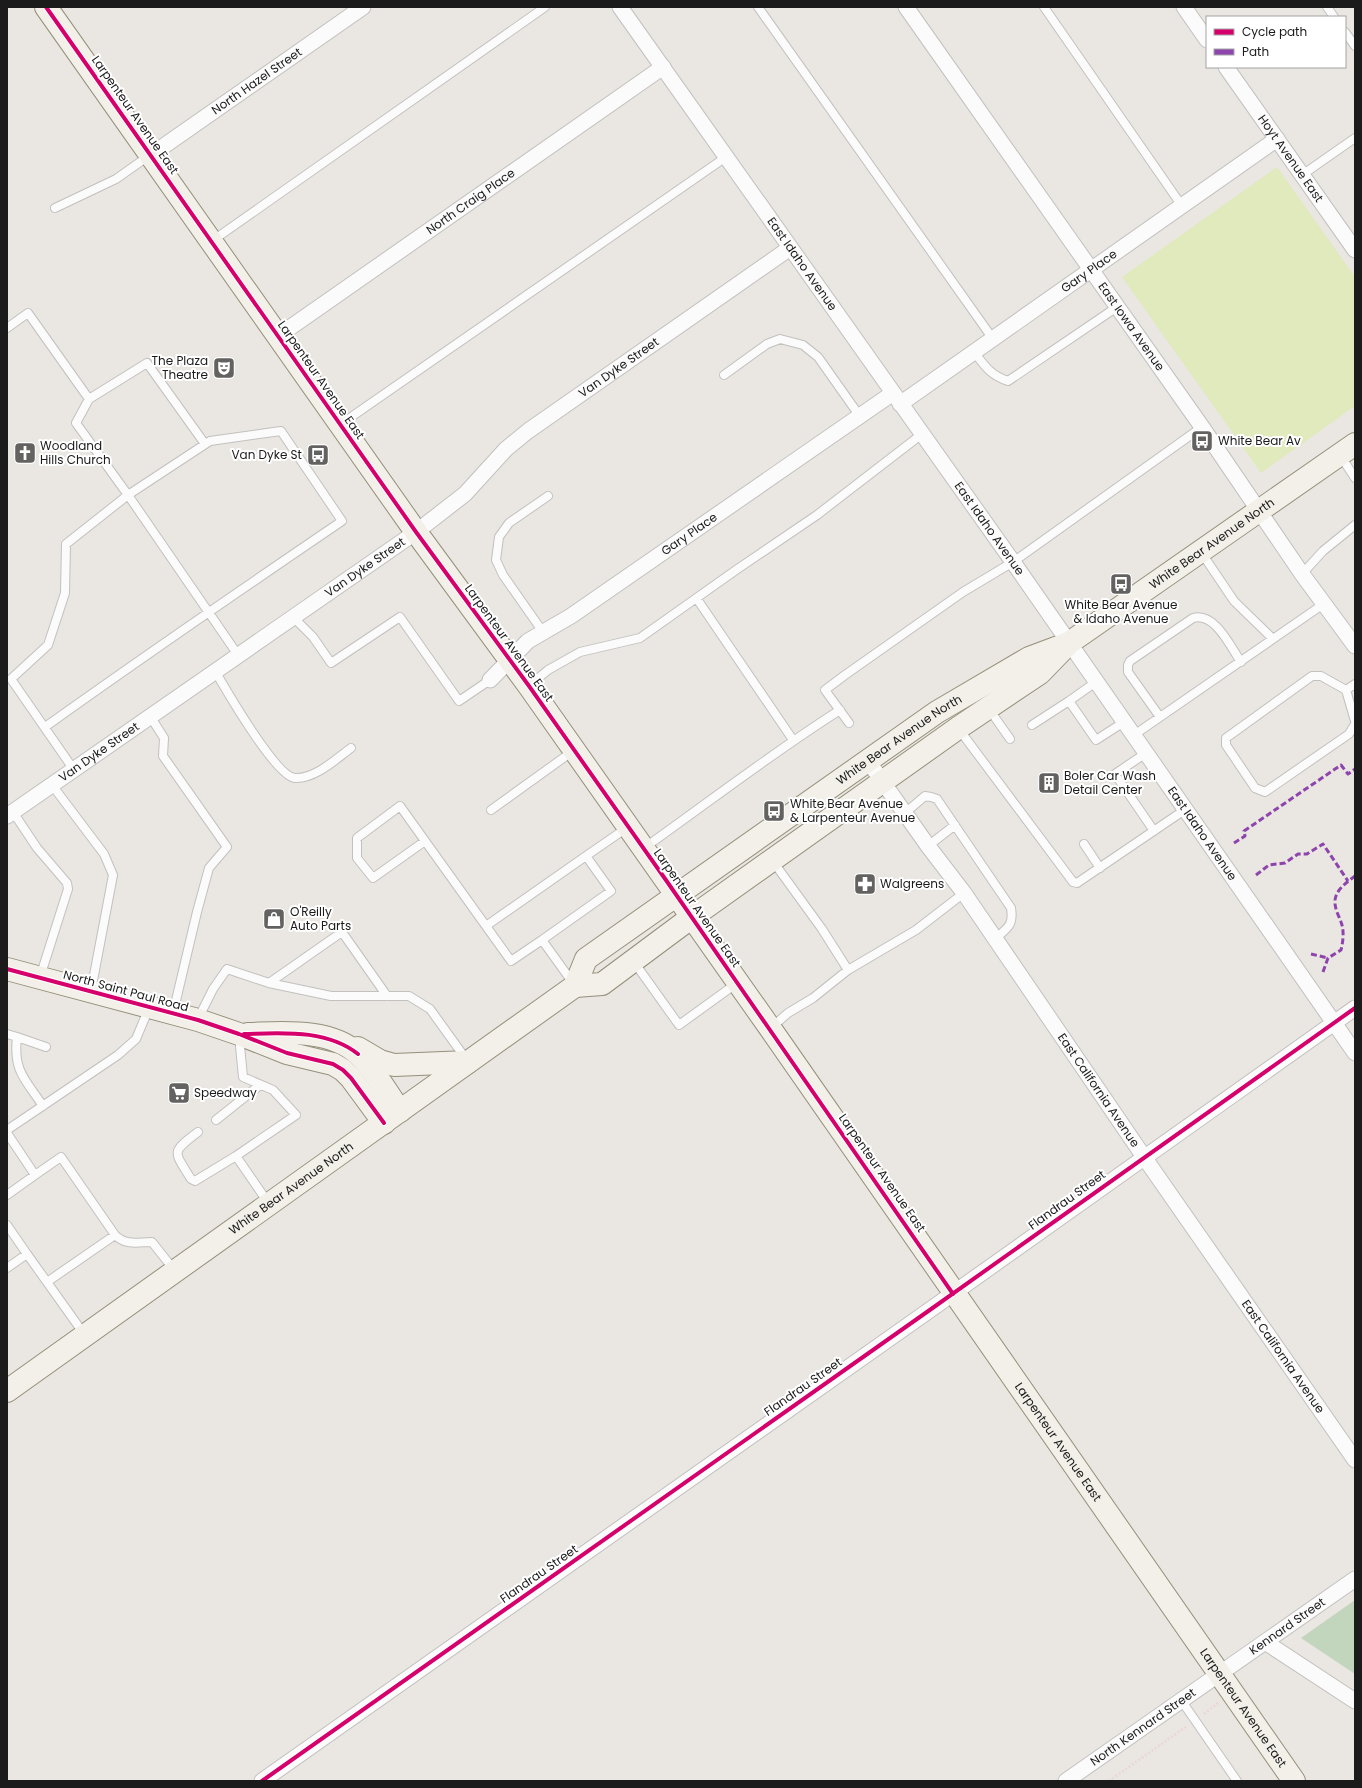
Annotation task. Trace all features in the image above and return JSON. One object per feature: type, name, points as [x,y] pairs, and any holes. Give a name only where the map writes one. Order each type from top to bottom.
[{"type":"street","name":"Larpenteur Avenue East","points":[[46,7],[416,532],[510,660],[738,982],[953,1294],[1294,1781]]},
{"type":"street","name":"North Hazel Street","points":[[151,155],[363,7]]},
{"type":"street","name":"East Idaho Avenue","points":[[620,7],[1134,735],[1355,1053]]},
{"type":"street","name":"East Iowa Avenue","points":[[906,7],[1202,427],[1302,574],[1325,603],[1355,646]]},
{"type":"street","points":[[1184,7],[1206,39]]},
{"type":"street","name":"North Craig Place","points":[[278,336],[663,67]]},
{"type":"street","name":"Hoyt Avenue East","points":[[1227,68],[1302,175],[1353,242]]},
{"type":"street","name":"Gary Place","points":[[490,680],[528,641],[571,616],[859,415],[896,398],[974,352],[1277,139]]},
{"type":"street","name":"Van Dyke Street","points":[[10,814],[416,532],[465,494],[506,449],[528,431],[790,248]]},
{"type":"street","name":"White Bear Avenue North","points":[[7,1391],[575,986],[602,984],[692,917],[883,781],[1040,673],[1069,643],[1351,448]]},
{"type":"street","name":"White Bear Avenue North","points":[[575,986],[586,959],[937,712],[975,688],[1029,658],[1069,643]]},
{"type":"street","name":"East California Avenue","points":[[868,761],[928,846],[964,893],[1144,1157],[1355,1460]]},
{"type":"street","name":"North Saint Paul Road","points":[[7,969],[198,1020],[287,1053],[323,1061],[339,1067],[392,1117]]},
{"type":"street","name":"Flandrau Street","points":[[262,1781],[953,1294],[1355,1008]]},
{"type":"street","name":"North Saint Paul Road","points":[[239,1034],[286,1033],[318,1036],[347,1046],[358,1054],[392,1117]]},
{"type":"street","points":[[331,1040],[349,1043],[373,1058],[394,1066],[468,1062]]},
{"type":"street","name":"Kennard Street","points":[[1219,1672],[1265,1642],[1355,1579]]},
{"type":"street","points":[[1265,1642],[1355,1701]]},
{"type":"street","name":"North Kennard Street","points":[[1066,1781],[1219,1672]]},
{"type":"lane","points":[[212,241],[545,7]]},
{"type":"lane","points":[[758,7],[993,339]]},
{"type":"lane","points":[[1044,7],[1182,206]]},
{"type":"lane","points":[[1328,7],[1333,16]]},
{"type":"lane","points":[[1346,33],[1355,46]]},
{"type":"lane","points":[[1302,175],[1355,138]]},
{"type":"lane","points":[[55,208],[116,179],[151,155]]},
{"type":"lane","points":[[341,424],[726,156]]},
{"type":"lane","points":[[974,352],[988,370],[996,377],[1008,381],[1117,307]]},
{"type":"lane","points":[[7,328],[28,314],[89,399]]},
{"type":"lane","points":[[724,375],[767,344],[780,339],[803,345],[818,357],[859,415]]},
{"type":"lane","points":[[205,444],[147,362],[89,399],[76,423],[128,495],[238,655]]},
{"type":"lane","points":[[849,723],[825,690],[963,592],[1012,562],[1202,427]]},
{"type":"lane","points":[[45,727],[342,521],[281,431],[210,441],[128,495],[66,544],[65,593],[48,645],[9,680],[45,727],[74,770]]},
{"type":"lane","points":[[528,686],[548,670],[580,652],[640,638],[817,515],[922,434]]},
{"type":"lane","points":[[1351,448],[1355,478]]},
{"type":"lane","points":[[543,632],[503,575],[496,560],[499,537],[510,523],[548,496]]},
{"type":"lane","points":[[1302,574],[1323,551],[1355,525]]},
{"type":"lane","points":[[1201,552],[1234,601],[1273,639]]},
{"type":"lane","points":[[697,599],[793,740]]},
{"type":"lane","points":[[1134,735],[1325,603]]},
{"type":"lane","points":[[1160,717],[1128,672],[1128,665],[1130,661],[1192,618],[1200,616],[1210,620],[1217,627],[1241,662]]},
{"type":"lane","points":[[293,617],[313,637],[331,663],[400,617],[459,701],[490,680]]},
{"type":"lane","points":[[215,671],[240,713],[280,769],[293,778],[300,778],[316,772],[352,748]]},
{"type":"lane","points":[[1312,676],[1321,676],[1346,690],[1355,722],[1349,734],[1265,792],[1255,788],[1226,745],[1226,738],[1312,676]]},
{"type":"lane","points":[[1032,725],[1096,682]]},
{"type":"lane","points":[[1346,690],[1355,684]]},
{"type":"lane","points":[[1069,701],[1096,740],[1124,722]]},
{"type":"lane","points":[[988,708],[1010,739]]},
{"type":"lane","points":[[643,848],[793,740],[840,710]]},
{"type":"lane","points":[[150,716],[164,738],[163,756],[227,847],[209,868],[196,912],[173,1014]]},
{"type":"lane","points":[[958,728],[1073,882],[1077,883],[1186,810]]},
{"type":"lane","points":[[491,810],[574,750]]},
{"type":"lane","points":[[1146,753],[1115,774],[1154,831]]},
{"type":"lane","points":[[52,785],[104,854],[114,875],[91,992]]},
{"type":"lane","points":[[905,813],[925,796],[937,799],[1011,908],[1013,918],[1011,924],[995,939]]},
{"type":"lane","points":[[425,841],[373,878],[357,858],[357,838],[400,806],[511,961],[611,891],[586,856]]},
{"type":"lane","points":[[10,814],[67,882],[68,889],[40,978]]},
{"type":"lane","points":[[928,846],[955,825]]},
{"type":"lane","points":[[486,926],[628,827]]},
{"type":"lane","points":[[1084,844],[1100,868]]},
{"type":"lane","points":[[772,860],[822,929],[848,970]]},
{"type":"lane","points":[[770,1028],[788,1013],[814,998],[848,970],[916,930],[964,893]]},
{"type":"lane","points":[[268,983],[342,932],[387,996]]},
{"type":"lane","points":[[542,940],[575,986]]},
{"type":"lane","points":[[633,961],[679,1024],[738,982]]},
{"type":"lane","points":[[198,1020],[213,990],[227,969],[268,983],[331,996],[409,996],[430,1009],[468,1062]]},
{"type":"lane","points":[[35,1175],[7,1131],[118,1055],[136,1039],[149,1007]]},
{"type":"lane","points":[[7,1034],[46,1047]]},
{"type":"lane","points":[[198,1132],[179,1146],[177,1153],[178,1158],[195,1182],[296,1115],[273,1090],[243,1077],[239,1034]]},
{"type":"lane","points":[[17,1037],[15,1054],[18,1068],[43,1106]]},
{"type":"lane","points":[[216,1120],[260,1085]]},
{"type":"lane","points":[[236,1156],[270,1204]]},
{"type":"lane","points":[[7,1195],[61,1157],[115,1235],[120,1240],[129,1243],[152,1242],[175,1271]]},
{"type":"lane","points":[[7,1225],[85,1335]]},
{"type":"lane","points":[[47,1282],[115,1235]]},
{"type":"lane","points":[[7,1268],[27,1254]]},
{"type":"lane","points":[[1181,1700],[1237,1781]]},
{"type":"path","points":[[1109,1781],[1219,1702]]},
{"type":"green space","points":[[1277,167],[1355,277],[1355,406],[1261,473],[1122,277]]},
{"type":"green space","points":[[1355,1600],[1355,1674],[1301,1638]]},
{"type":"marked path","points":[[1234,843],[1245,836],[1244,831],[1341,765],[1348,774],[1355,769]]},
{"type":"marked path","points":[[1256,875],[1269,865],[1285,863],[1298,854],[1307,854],[1323,844],[1348,881]]},
{"type":"marked path","points":[[1323,972],[1328,958],[1341,950],[1343,928],[1335,906],[1336,895],[1341,888],[1355,876]]},
{"type":"marked path","points":[[1311,954],[1328,958]]},
{"type":"cycle path","points":[[46,7],[416,532],[529,686],[668,883],[953,1294]]},
{"type":"cycle path","points":[[7,969],[198,1020],[287,1053],[333,1064],[343,1070],[351,1078],[384,1123]]},
{"type":"cycle path","points":[[262,1781],[1355,1008]]},
{"type":"cycle path","points":[[244,1034],[289,1033],[318,1036],[346,1046],[358,1054]]},
{"type":"place","name":"The Plaza Theatre","points":[[224,368]]},
{"type":"place","name":"White Bear Av","points":[[1202,441]]},
{"type":"place","name":"Woodland Hills Church","points":[[25,453]]},
{"type":"place","name":"Van Dyke St","points":[[318,455]]},
{"type":"place","name":"White Bear Avenue & Idaho Avenue","points":[[1121,584]]},
{"type":"place","name":"Boler Car Wash Detail Center","points":[[1049,783]]},
{"type":"place","name":"White Bear Avenue & Larpenteur Avenue","points":[[774,811]]},
{"type":"place","name":"Walgreens","points":[[865,884]]},
{"type":"place","name":"O'Reilly Auto Parts","points":[[274,919]]},
{"type":"place","name":"Speedway","points":[[179,1093]]}]
